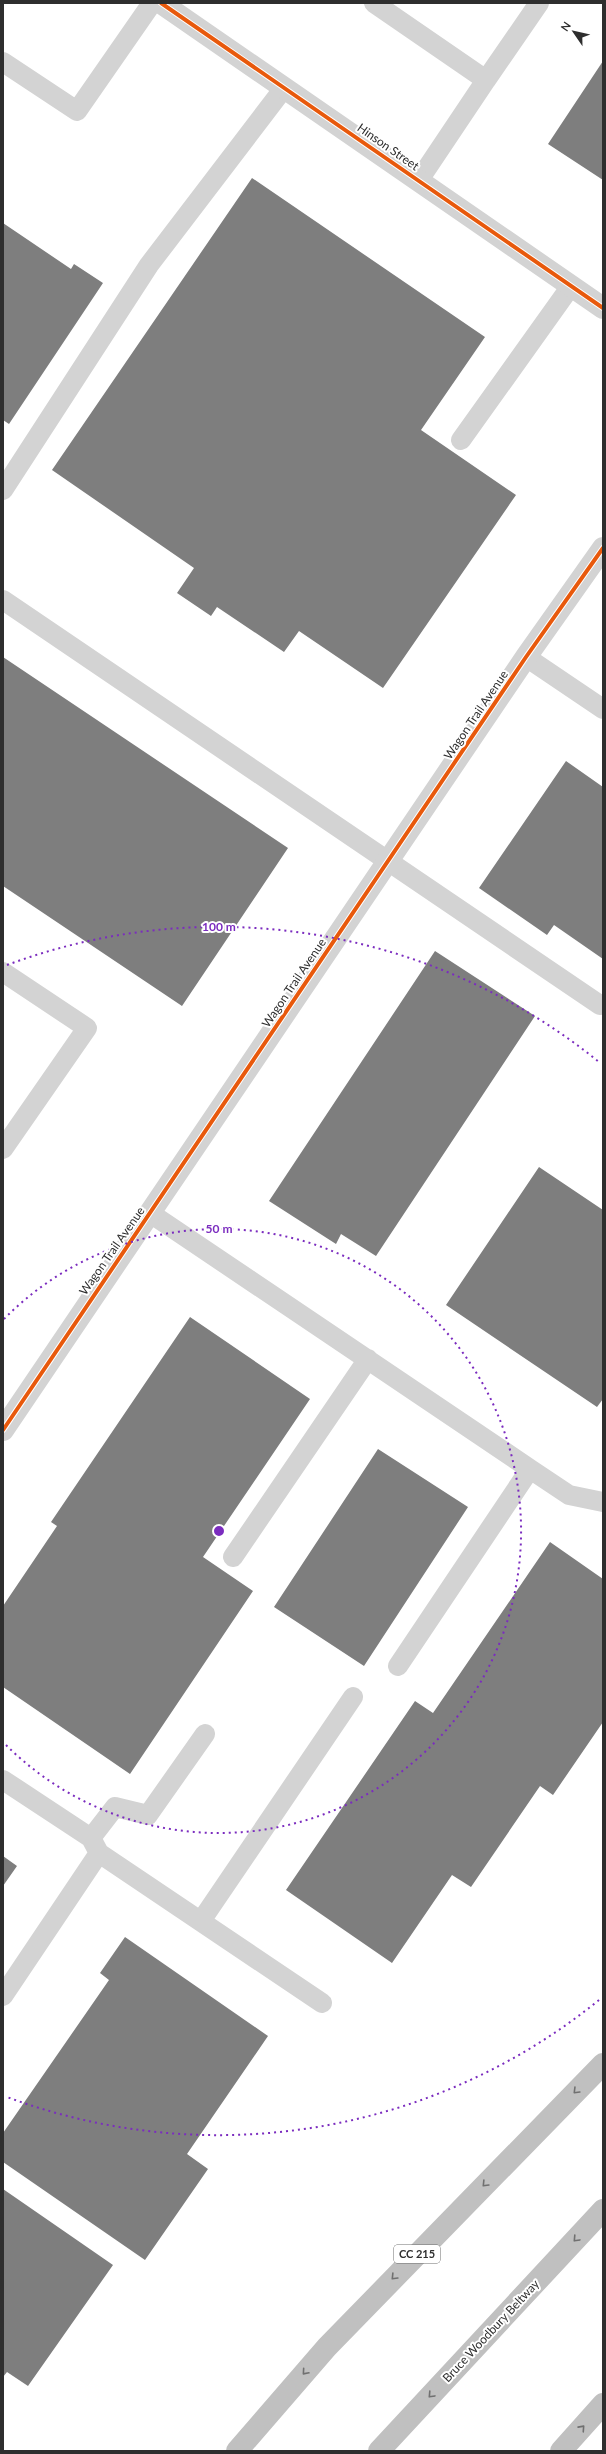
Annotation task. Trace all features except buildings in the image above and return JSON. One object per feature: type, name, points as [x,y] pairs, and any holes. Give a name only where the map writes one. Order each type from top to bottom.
[{"type":"highway","name":"CC 215","points":[[237,2451],[326,2347],[603,2064]]},
{"type":"highway","name":"Bruce Woodbury Beltway","points":[[379,2451],[603,2210]]},
{"type":"highway","points":[[561,2451],[603,2404]]},
{"type":"street","name":"Hinson Street","points":[[162,3],[603,308]]},
{"type":"street","name":"Wagon Trail Avenue","points":[[3,1430],[526,657],[603,548]]},
{"type":"lane","points":[[3,62],[77,111],[152,3]]},
{"type":"lane","points":[[374,3],[486,80]]},
{"type":"lane","points":[[419,180],[539,3]]},
{"type":"lane","points":[[3,490],[150,265],[284,88]]},
{"type":"lane","points":[[462,440],[571,286]]},
{"type":"lane","points":[[3,600],[388,863],[600,1005]]},
{"type":"lane","points":[[526,657],[603,709]]},
{"type":"lane","points":[[3,972],[87,1028],[3,1149]]},
{"type":"lane","points":[[150,1213],[569,1495],[603,1502]]},
{"type":"lane","points":[[233,1557],[368,1359]]},
{"type":"lane","points":[[398,1666],[530,1469]]},
{"type":"lane","points":[[200,1921],[353,1697]]},
{"type":"lane","points":[[3,1996],[95,1846],[115,1808],[148,1815],[205,1734]]},
{"type":"lane","points":[[3,1780],[200,1921],[322,2003]]},
{"type":"cycle path","points":[[161,3],[603,308]]},
{"type":"cycle path","points":[[3,1430],[526,657],[603,548]]}]
